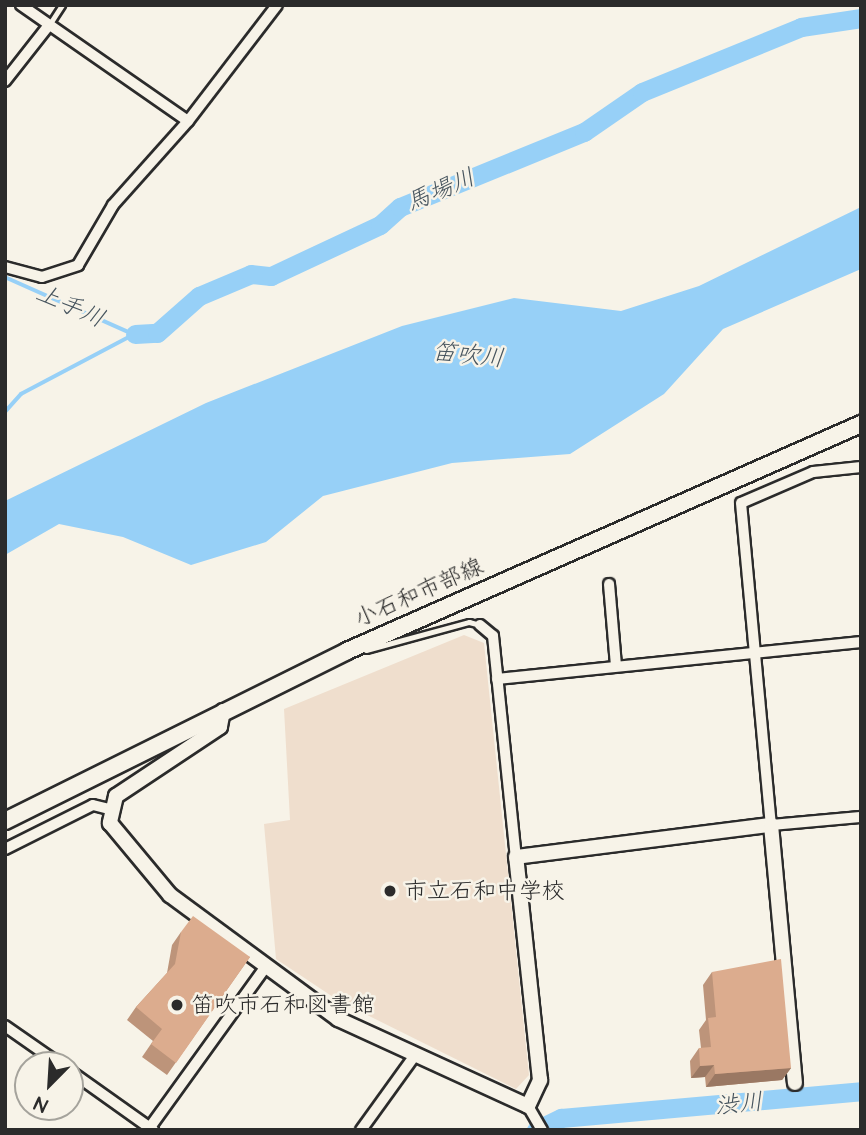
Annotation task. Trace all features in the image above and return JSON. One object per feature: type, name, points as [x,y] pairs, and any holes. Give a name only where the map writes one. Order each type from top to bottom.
[{"type":"main road","name":"小石和市部線","points":[[5,821],[347,651],[861,424]]},
{"type":"street","points":[[20,5],[188,121]]},
{"type":"street","points":[[5,267],[42,276],[78,265],[113,205],[188,121],[277,5]]},
{"type":"street","points":[[5,81],[49,25]]},
{"type":"street","points":[[795,1083],[741,503],[813,472],[861,467]]},
{"type":"street","points":[[609,584],[616,666]]},
{"type":"street","points":[[481,625],[493,636],[540,1080],[528,1106]]},
{"type":"street","points":[[497,679],[861,642]]},
{"type":"street","points":[[223,711],[220,727],[116,796],[109,810],[110,823],[170,895],[265,968],[338,1019],[528,1106],[541,1124]]},
{"type":"street","points":[[5,849],[93,805],[109,810]]},
{"type":"street","points":[[516,857],[771,825],[861,817]]},
{"type":"street","points":[[84,1081],[150,1129],[265,968]]},
{"type":"street","points":[[5,1026],[41,1051]]},
{"type":"street","points":[[361,1130],[415,1055]]},
{"type":"lane","points":[[49,25],[62,5]]},
{"type":"lane","points":[[347,651],[481,625]]},
{"type":"shaded area","name":"市立石和中学校","points":[[464,635],[484,643],[529,1075],[516,1089],[339,1001],[276,959],[264,824],[290,820],[284,709]]},
{"type":"water","name":"笛吹川","points":[[861,207],[861,269],[723,329],[664,394],[570,454],[452,463],[323,496],[266,542],[191,565],[123,537],[59,524],[5,555],[5,501],[206,403],[402,326],[514,298],[621,311],[699,286]]},
{"type":"building","name":"笛吹市石和図書館","points":[[193,916],[250,957],[176,1063],[151,1044],[162,1029],[136,1007],[175,964],[181,932]]},
{"type":"building","points":[[781,959],[791,1068],[715,1074],[714,1065],[700,1066],[699,1048],[711,1047],[708,1018],[716,1017],[712,972]]},
{"type":"waterway","name":"馬場川","points":[[135,334],[157,333],[199,296],[251,274],[271,276],[380,225],[400,207],[584,132],[642,92],[801,27],[861,18]]},
{"type":"waterway","name":"上手川","points":[[5,277],[133,334]]},
{"type":"waterway","name":"馬場川","points":[[5,412],[21,394],[135,334]]},
{"type":"waterway","name":"渋川","points":[[536,1130],[561,1118],[861,1091]]},
{"type":"place","name":"市立石和中学校","points":[[390,891]]},
{"type":"place","name":"笛吹市石和図書館","points":[[177,1005]]}]
